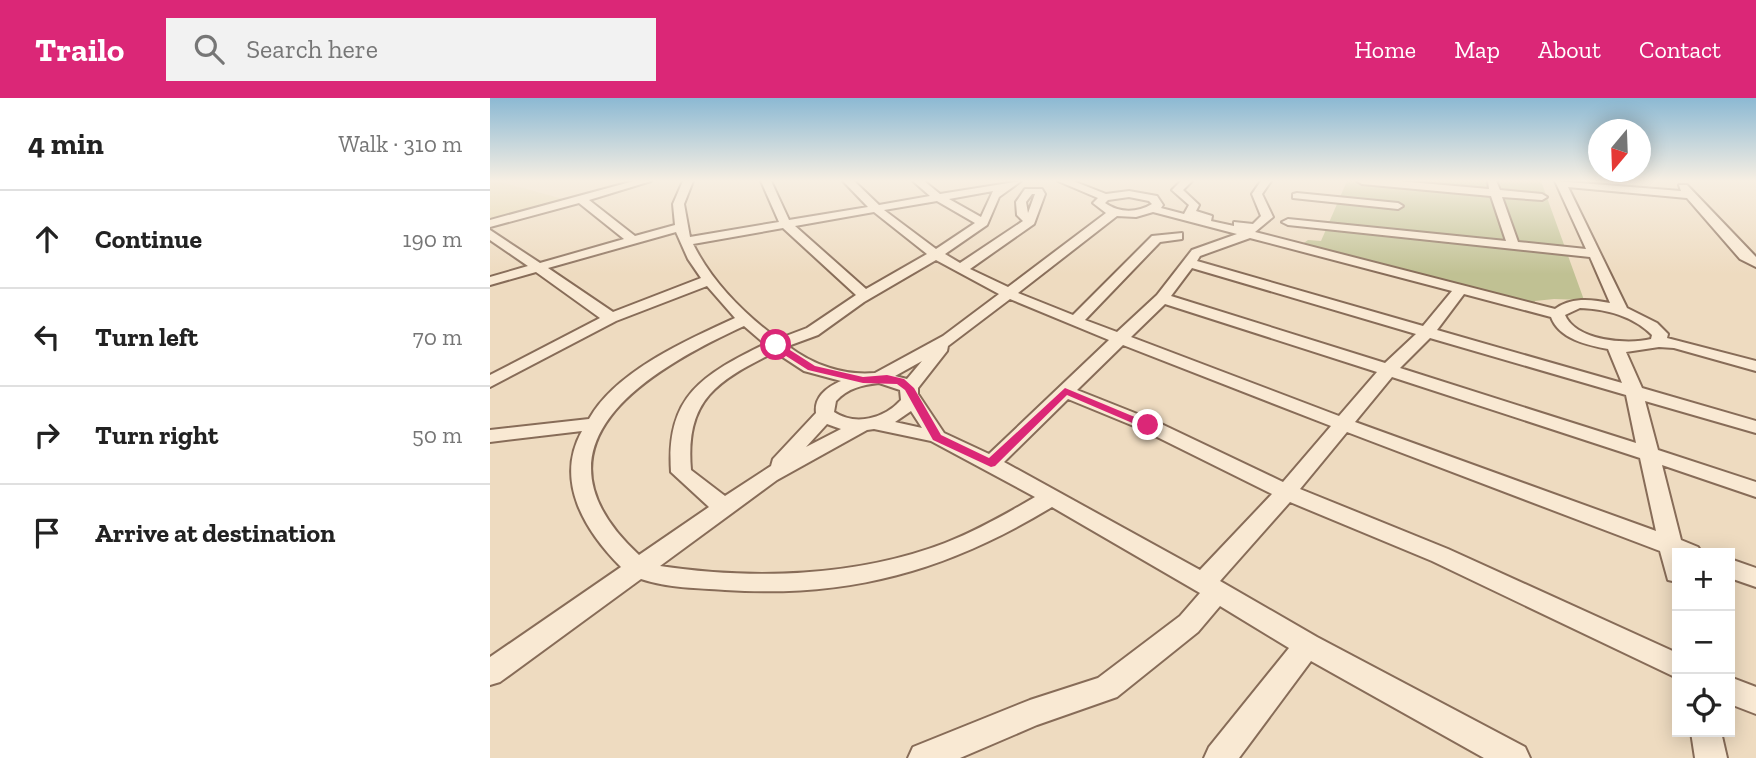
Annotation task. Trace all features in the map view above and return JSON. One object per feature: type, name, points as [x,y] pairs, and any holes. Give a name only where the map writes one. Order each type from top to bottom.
[{"type":"street","points":[[490,224],[533,212]]},
{"type":"street","points":[[598,212],[632,240]]},
{"type":"street","points":[[680,212],[680,227],[707,281],[744,320],[811,368],[900,382],[910,392],[937,437]]},
{"type":"street","points":[[780,212],[785,223],[811,250],[865,295]]},
{"type":"street","points":[[687,241],[850,212]]},
{"type":"street","points":[[877,212],[935,255],[1007,296],[1343,425],[1676,548]]},
{"type":"street","points":[[963,212],[983,223]]},
{"type":"street","points":[[725,508],[681,472],[678,445],[682,424],[693,401],[715,382],[776,345],[802,337],[865,295],[935,255],[983,223],[987,212]]},
{"type":"street","points":[[770,475],[841,388],[871,379],[949,339],[1115,212],[1138,212]]},
{"type":"street","points":[[1168,212],[1558,314],[1572,306],[1620,308],[1654,326],[1660,334],[1659,341]]},
{"type":"street","points":[[1186,215],[1189,212]]},
{"type":"street","points":[[991,463],[1162,298],[1202,250],[1251,232],[1267,218],[1266,212]]},
{"type":"street","points":[[1398,212],[1398,233]]},
{"type":"street","points":[[1502,212],[1513,245]]},
{"type":"street","points":[[1574,212],[1620,308]]},
{"type":"street","points":[[1705,212],[1745,256],[1756,263]]},
{"type":"street","points":[[960,269],[1030,222]]},
{"type":"street","points":[[1288,222],[1593,254]]},
{"type":"street","points":[[490,281],[680,227]]},
{"type":"street","points":[[490,234],[611,318]]},
{"type":"street","points":[[1076,321],[1157,239],[1178,236]]},
{"type":"street","points":[[1189,263],[1756,427]]},
{"type":"street","points":[[490,382],[611,318],[707,281]]},
{"type":"street","points":[[924,758],[1030,714],[1107,688],[1189,624],[1210,587],[1286,492],[1388,370],[1426,333],[1460,290]]},
{"type":"street","points":[[1162,298],[1756,490]]},
{"type":"street","points":[[1558,314],[1558,320],[1574,333],[1615,346],[1637,347],[1659,341],[1756,366]]},
{"type":"street","points":[[744,320],[649,369],[620,393],[593,424],[584,443],[581,463],[582,492],[596,525],[640,569],[679,577],[764,583],[801,583],[846,578],[947,551],[983,536],[1054,497]]},
{"type":"street","points":[[490,673],[770,475],[868,424],[902,410],[910,392],[949,339]]},
{"type":"street","points":[[1615,346],[1633,391],[1650,455],[1680,548]]},
{"type":"street","points":[[811,368],[827,405],[840,423],[868,424],[937,437],[991,463],[1307,645],[1514,758]]},
{"type":"street","points":[[1065,391],[1148,425],[1286,492],[1440,555],[1672,664]]},
{"type":"street","points":[[490,436],[593,424]]},
{"type":"street","points":[[1735,570],[1756,578]]},
{"type":"street","points":[[1220,758],[1307,645]]},
{"type":"street","points":[[1735,692],[1756,701]]},
{"type":"street","points":[[1707,737],[1711,758]]},
{"type":"shaded area","points":[[490,212],[521,212],[490,221]]},
{"type":"green space","points":[[1334,212],[1552,212],[1584,300],[1535,301],[1533,307],[1298,247],[1308,240],[1321,241]]},
{"type":"route","points":[[776,345],[811,368],[863,380],[879,378],[905,384],[937,437],[991,463],[1065,391],[1148,425]]}]
